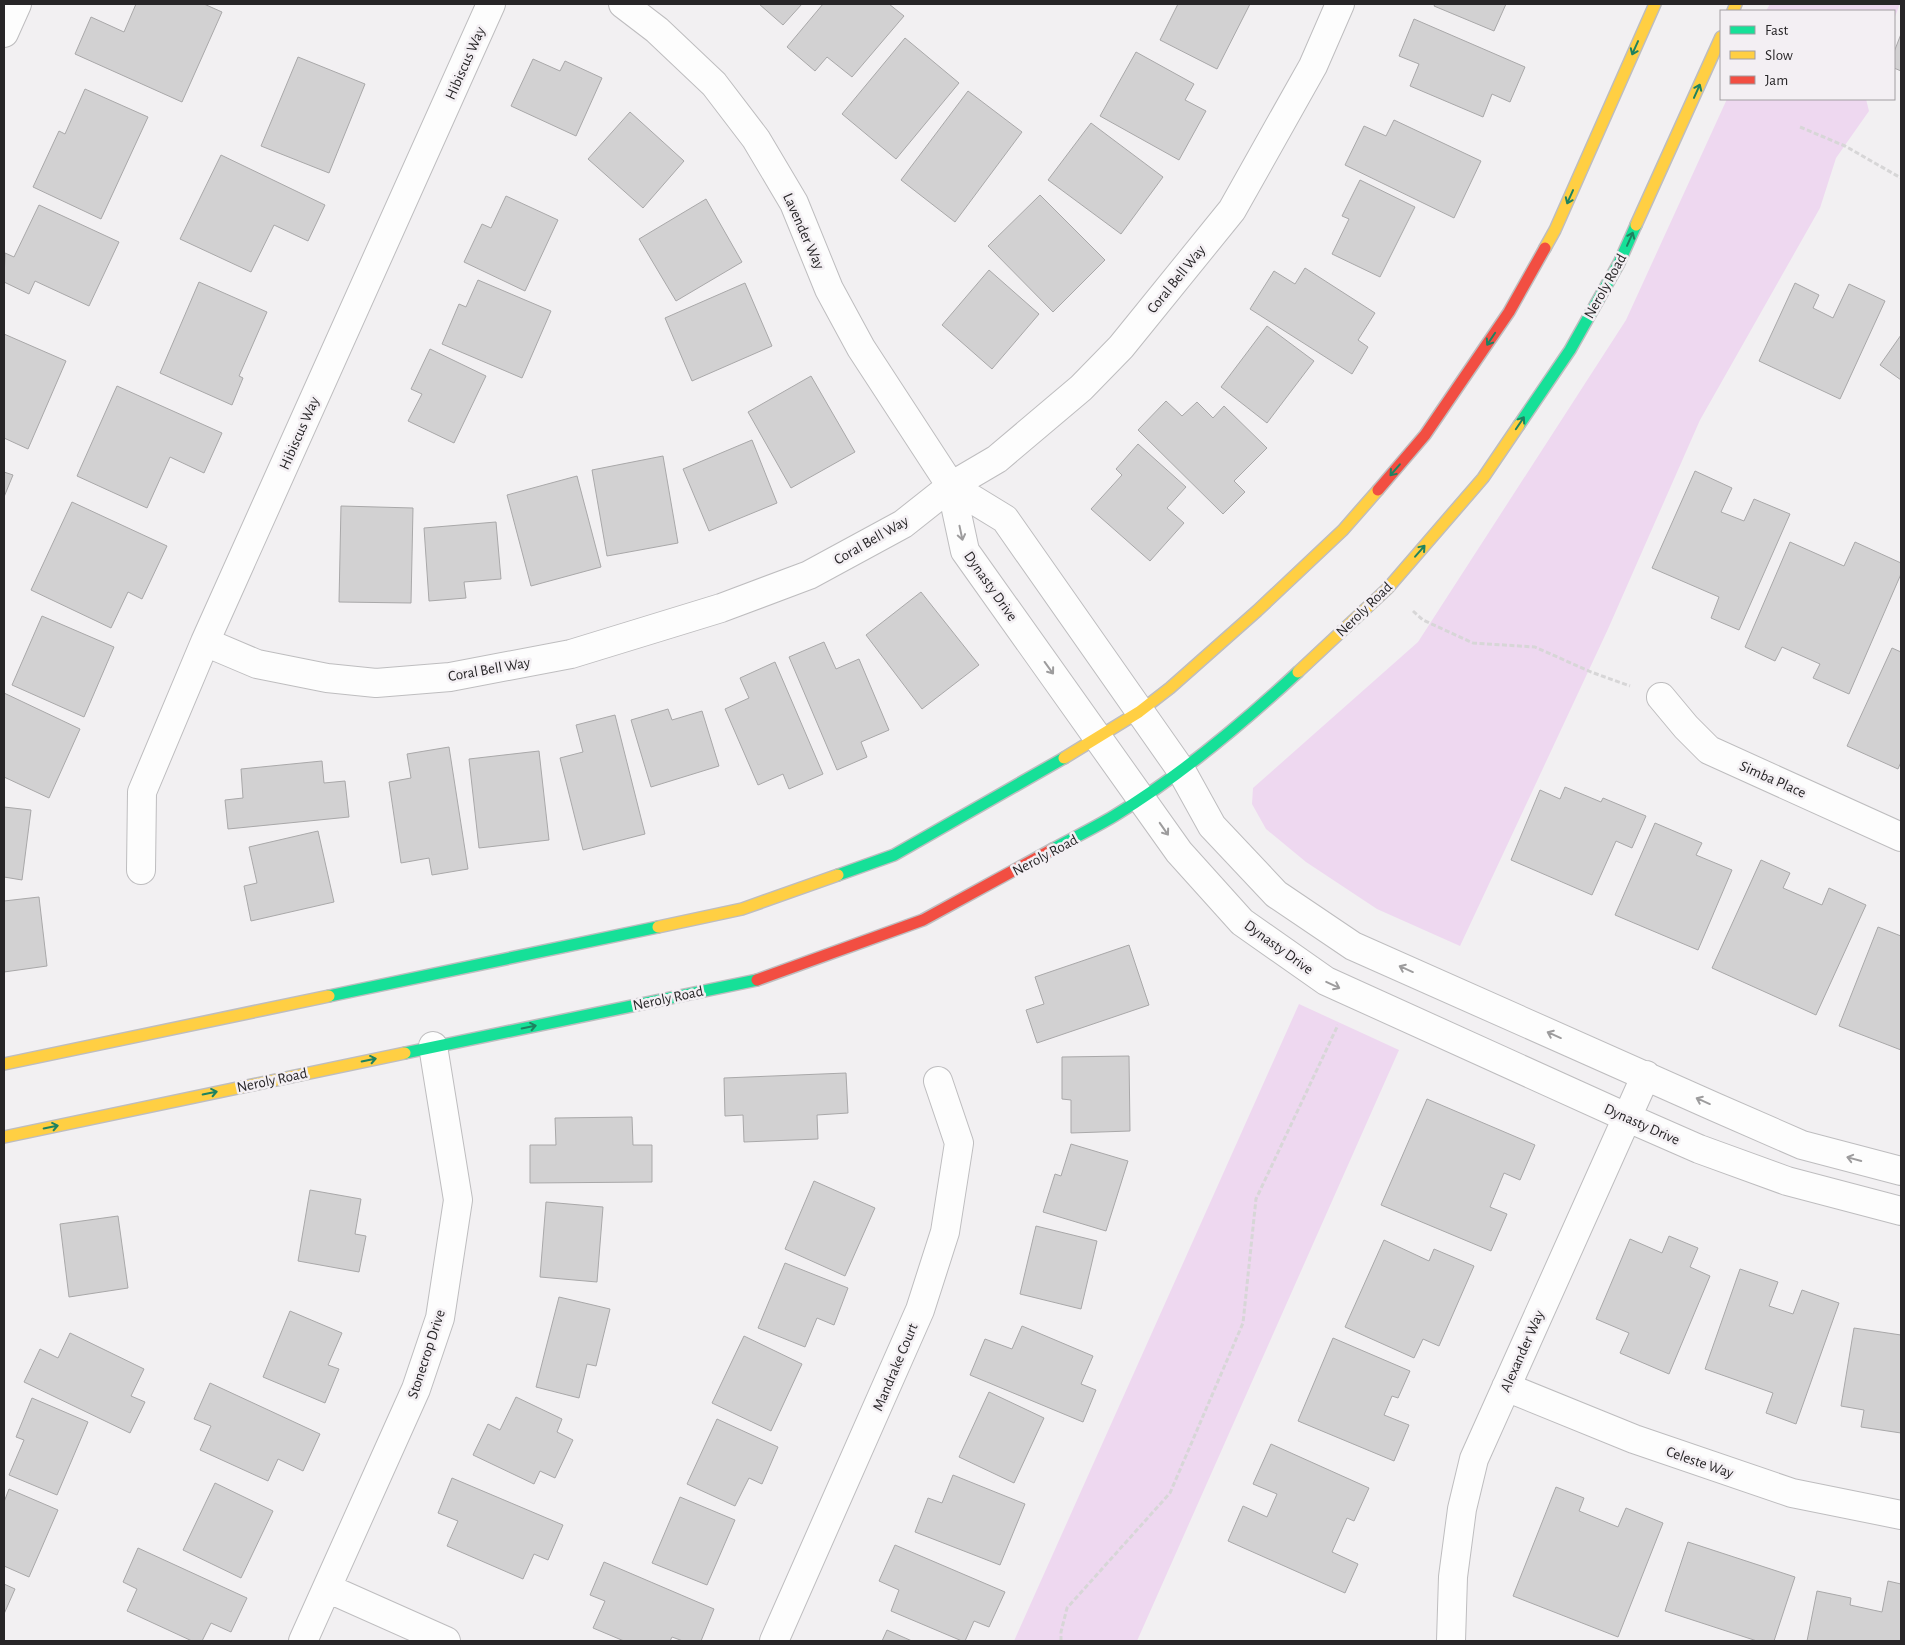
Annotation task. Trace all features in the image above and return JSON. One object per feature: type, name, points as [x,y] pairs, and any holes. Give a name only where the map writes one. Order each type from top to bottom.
[{"type":"street","points":[[4,32],[16,4]]},
{"type":"street","name":"Hibiscus Way","points":[[141,870],[142,792],[205,642],[491,4]]},
{"type":"street","name":"Lavender Way","points":[[624,4],[657,30],[714,84],[756,139],[794,203],[829,289],[861,348],[951,486]]},
{"type":"street","name":"Coral Bell Way","points":[[205,642],[257,664],[327,678],[376,683],[450,677],[571,654],[721,608],[809,575],[903,524],[951,486],[997,459],[1081,388],[1121,347],[1232,210],[1313,66],[1340,4]]},
{"type":"street","points":[[4,1064],[742,909],[894,854],[1036,776],[1139,712],[1170,688],[1257,611],[1343,530],[1425,435],[1509,312],[1556,230],[1655,4]]},
{"type":"street","name":"Neroly Road","points":[[4,1137],[761,979],[923,920],[1089,831],[1141,798],[1254,713],[1388,588],[1483,478],[1570,350],[1619,263],[1720,40]]},
{"type":"street","points":[[951,486],[1005,519],[1180,770],[1212,826],[1276,894],[1353,946],[1802,1145],[1901,1171]]},
{"type":"street","name":"Dynasty Drive","points":[[951,486],[964,551],[1099,737],[1179,852],[1242,922],[1326,981],[1626,1117],[1699,1148],[1788,1181],[1901,1211]]},
{"type":"street","name":"Simba Place","points":[[1661,697],[1686,727],[1709,750],[1901,837]]},
{"type":"street","name":"Stonecrop Drive","points":[[303,1641],[416,1389],[440,1318],[458,1200],[433,1046]]},
{"type":"street","name":"Alexander Way","points":[[1452,1641],[1453,1576],[1462,1509],[1474,1459],[1646,1075]]},
{"type":"street","name":"Mandrake Court","points":[[774,1641],[920,1310],[945,1232],[959,1143],[938,1081]]},
{"type":"street","name":"Celeste Way","points":[[1506,1387],[1634,1439],[1792,1493],[1901,1515]]},
{"type":"street","points":[[327,1588],[446,1641]]},
{"type":"path","points":[[1800,127],[1845,146],[1901,178]]},
{"type":"path","points":[[1388,588],[1423,620],[1473,643],[1535,647],[1591,672],[1661,697]]},
{"type":"path","points":[[1061,1641],[1061,1632],[1067,1608],[1170,1493],[1243,1323],[1256,1199],[1338,1025]]},
{"type":"shaded area","points":[[1770,4],[1900,4],[1895,16],[1895,10],[1767,10]]},
{"type":"shaded area","points":[[1727,100],[1866,100],[1869,111],[1836,158],[1820,208],[1700,420],[1608,629],[1460,946],[1377,909],[1306,862],[1266,829],[1252,804],[1253,788],[1418,642],[1626,320]]},
{"type":"shaded area","points":[[1299,1004],[1399,1050],[1137,1641],[1014,1641]]},
{"type":"building","points":[[136,4],[204,4],[222,12],[182,102],[75,54],[91,17],[124,32]]},
{"type":"building","points":[[759,4],[802,4],[783,25]]},
{"type":"building","points":[[823,4],[889,4],[904,16],[852,77],[827,57],[815,71],[787,47]]},
{"type":"building","points":[[1178,4],[1250,4],[1217,69],[1160,40]]},
{"type":"building","points":[[1435,4],[1506,4],[1494,31],[1434,6]]},
{"type":"building","points":[[1414,19],[1525,67],[1510,102],[1492,94],[1483,117],[1410,86],[1419,64],[1399,56]]},
{"type":"building","points":[[1901,34],[1901,71],[1895,68],[1895,49]]},
{"type":"building","points":[[905,38],[959,83],[896,159],[842,114]]},
{"type":"building","points":[[1136,52],[1194,84],[1185,100],[1206,111],[1179,160],[1100,116]]},
{"type":"building","points":[[298,57],[365,84],[329,173],[261,146]]},
{"type":"building","points":[[533,59],[560,71],[565,61],[602,78],[576,136],[511,106]]},
{"type":"building","points":[[85,89],[148,117],[101,219],[33,187],[59,131],[65,134]]},
{"type":"building","points":[[968,91],[1022,132],[955,222],[901,180]]},
{"type":"building","points":[[630,112],[684,161],[643,208],[588,159]]},
{"type":"building","points":[[1394,120],[1481,161],[1454,218],[1345,165],[1364,126],[1386,136]]},
{"type":"building","points":[[1091,123],[1163,177],[1121,234],[1048,180]]},
{"type":"building","points":[[221,155],[325,205],[308,241],[274,225],[251,272],[180,239]]},
{"type":"building","points":[[1360,180],[1415,207],[1380,277],[1332,254],[1349,219],[1342,216]]},
{"type":"building","points":[[1040,195],[1105,260],[1053,312],[988,246]]},
{"type":"building","points":[[506,196],[558,220],[525,291],[464,262],[482,224],[491,228]]},
{"type":"building","points":[[706,199],[742,262],[676,301],[639,239]]},
{"type":"building","points":[[39,205],[119,242],[89,306],[35,281],[29,294],[4,282],[5,253],[14,257]]},
{"type":"building","points":[[1305,268],[1375,313],[1358,340],[1368,347],[1352,374],[1250,309],[1274,271],[1295,284]]},
{"type":"building","points":[[989,270],[1039,314],[992,369],[942,325]]},
{"type":"building","points":[[478,280],[551,311],[522,378],[442,344],[459,304],[466,307]]},
{"type":"building","points":[[199,282],[267,312],[239,376],[243,378],[232,405],[160,373]]},
{"type":"building","points":[[745,283],[772,346],[692,381],[665,318]]},
{"type":"building","points":[[1795,283],[1819,295],[1813,308],[1833,318],[1849,284],[1885,301],[1840,399],[1759,361]]},
{"type":"building","points":[[1267,326],[1314,361],[1267,423],[1221,387]]},
{"type":"building","points":[[4,334],[66,361],[28,449],[4,438]]},
{"type":"building","points":[[1901,335],[1901,380],[1880,365]]},
{"type":"building","points":[[430,349],[486,376],[454,443],[408,421],[422,394],[411,389]]},
{"type":"building","points":[[811,376],[855,452],[791,488],[748,412]]},
{"type":"building","points":[[117,386],[222,433],[204,473],[170,457],[147,508],[77,476]]},
{"type":"building","points":[[1166,401],[1182,416],[1197,402],[1213,418],[1224,406],[1267,448],[1234,481],[1245,492],[1223,514],[1138,430]]},
{"type":"building","points":[[752,440],[777,503],[709,531],[683,469]]},
{"type":"building","points":[[1138,444],[1186,487],[1167,508],[1184,523],[1150,561],[1091,509],[1122,475],[1116,469]]},
{"type":"building","points":[[663,456],[678,543],[607,556],[592,470]]},
{"type":"building","points":[[1695,471],[1732,488],[1721,512],[1744,521],[1754,499],[1790,514],[1739,630],[1711,618],[1719,597],[1652,568]]},
{"type":"building","points":[[4,472],[13,475],[4,497]]},
{"type":"building","points":[[577,476],[601,567],[531,586],[507,495]]},
{"type":"building","points":[[72,502],[167,546],[142,599],[128,592],[111,628],[31,590]]},
{"type":"building","points":[[341,506],[413,508],[411,603],[339,602]]},
{"type":"building","points":[[496,522],[501,579],[464,582],[466,598],[429,601],[424,528]]},
{"type":"building","points":[[1790,542],[1844,566],[1855,542],[1901,563],[1901,574],[1849,694],[1813,678],[1820,664],[1782,647],[1775,661],[1745,647]]},
{"type":"building","points":[[921,592],[979,665],[922,709],[866,635]]},
{"type":"building","points":[[42,616],[114,647],[84,717],[12,685]]},
{"type":"building","points":[[824,642],[836,669],[859,659],[889,730],[861,742],[867,757],[837,770],[789,657]]},
{"type":"building","points":[[1892,648],[1901,652],[1901,762],[1898,769],[1847,746]]},
{"type":"building","points":[[775,662],[823,774],[789,789],[783,774],[758,785],[725,709],[749,698],[740,678]]},
{"type":"building","points":[[4,693],[80,729],[49,798],[4,777]]},
{"type":"building","points":[[668,709],[672,720],[702,711],[719,766],[651,787],[631,720]]},
{"type":"building","points":[[615,715],[645,834],[583,850],[560,758],[583,752],[576,725]]},
{"type":"building","points":[[449,747],[468,869],[432,875],[429,858],[401,863],[389,782],[411,778],[407,754]]},
{"type":"building","points":[[539,751],[549,840],[479,848],[469,759]]},
{"type":"building","points":[[322,761],[324,783],[345,781],[349,817],[228,829],[225,800],[243,798],[241,769]]},
{"type":"building","points":[[1565,787],[1601,802],[1603,798],[1646,816],[1632,848],[1616,841],[1592,895],[1511,860],[1540,790],[1560,799]]},
{"type":"building","points":[[4,807],[31,810],[22,880],[4,877]]},
{"type":"building","points":[[1655,823],[1702,843],[1696,855],[1732,870],[1698,950],[1615,915]]},
{"type":"building","points":[[318,831],[334,902],[251,921],[244,886],[257,883],[249,847]]},
{"type":"building","points":[[1761,860],[1790,873],[1783,888],[1822,905],[1829,888],[1866,905],[1816,1015],[1712,968]]},
{"type":"building","points":[[39,897],[47,966],[4,972],[4,901]]},
{"type":"building","points":[[1878,927],[1901,936],[1901,1050],[1839,1026]]},
{"type":"building","points":[[1129,945],[1149,1005],[1037,1043],[1026,1010],[1044,1004],[1035,977]]},
{"type":"building","points":[[1129,1056],[1130,1131],[1071,1133],[1071,1100],[1062,1099],[1062,1057]]},
{"type":"building","points":[[846,1073],[848,1113],[817,1115],[818,1139],[744,1142],[743,1115],[725,1116],[724,1078]]},
{"type":"building","points":[[1427,1099],[1535,1145],[1520,1180],[1504,1173],[1490,1207],[1507,1214],[1491,1251],[1381,1205]]},
{"type":"building","points":[[632,1117],[633,1145],[652,1145],[652,1182],[530,1183],[530,1145],[556,1145],[555,1118]]},
{"type":"building","points":[[1071,1144],[1128,1161],[1106,1231],[1043,1212],[1055,1174],[1061,1176]]},
{"type":"building","points":[[814,1181],[875,1208],[845,1276],[785,1249]]},
{"type":"building","points":[[310,1190],[361,1199],[355,1234],[366,1236],[359,1272],[298,1261]]},
{"type":"building","points":[[546,1202],[603,1207],[597,1282],[540,1277]]},
{"type":"building","points":[[118,1216],[128,1288],[69,1297],[60,1224]]},
{"type":"building","points":[[1036,1226],[1097,1241],[1081,1309],[1020,1294]]},
{"type":"building","points":[[1669,1236],[1698,1248],[1690,1267],[1710,1276],[1669,1374],[1620,1353],[1629,1333],[1596,1319],[1630,1239],[1662,1253]]},
{"type":"building","points":[[1384,1240],[1429,1261],[1434,1249],[1474,1266],[1439,1346],[1423,1339],[1414,1358],[1345,1327]]},
{"type":"building","points":[[785,1263],[848,1288],[834,1325],[817,1318],[805,1347],[758,1328]]},
{"type":"building","points":[[1740,1269],[1778,1282],[1769,1306],[1793,1314],[1802,1290],[1839,1303],[1796,1424],[1766,1413],[1773,1393],[1705,1369]]},
{"type":"building","points":[[559,1297],[610,1309],[596,1366],[587,1364],[579,1398],[536,1387]]},
{"type":"building","points":[[290,1311],[342,1333],[328,1365],[339,1369],[325,1403],[263,1377]]},
{"type":"building","points":[[1022,1326],[1093,1356],[1081,1384],[1096,1390],[1083,1422],[970,1375],[985,1339],[1012,1349]]},
{"type":"building","points":[[1854,1328],[1901,1335],[1901,1433],[1861,1427],[1864,1410],[1841,1406]]},
{"type":"building","points":[[70,1333],[144,1369],[131,1396],[145,1402],[130,1433],[24,1382],[40,1349],[58,1358]]},
{"type":"building","points":[[744,1336],[802,1364],[771,1431],[712,1403]]},
{"type":"building","points":[[1333,1338],[1410,1371],[1398,1398],[1392,1396],[1384,1415],[1409,1425],[1394,1461],[1298,1421]]},
{"type":"building","points":[[210,1383],[320,1434],[303,1471],[278,1459],[268,1481],[200,1450],[211,1426],[194,1419]]},
{"type":"building","points":[[989,1392],[1044,1418],[1014,1483],[959,1457]]},
{"type":"building","points":[[516,1397],[562,1419],[557,1432],[573,1440],[555,1478],[540,1471],[534,1484],[473,1455],[488,1424],[500,1430]]},
{"type":"building","points":[[32,1398],[88,1422],[57,1495],[9,1475],[24,1440],[16,1437]]},
{"type":"building","points":[[717,1419],[778,1447],[762,1484],[749,1478],[735,1506],[687,1484]]},
{"type":"building","points":[[1271,1444],[1369,1488],[1354,1521],[1347,1518],[1332,1552],[1358,1564],[1345,1593],[1228,1541],[1243,1506],[1267,1517],[1277,1494],[1253,1484]]},
{"type":"building","points":[[953,1475],[1025,1504],[1000,1565],[915,1532],[928,1498],[942,1503]]},
{"type":"building","points":[[452,1478],[563,1525],[548,1560],[534,1554],[523,1579],[447,1546],[458,1521],[438,1513]]},
{"type":"building","points":[[215,1483],[273,1511],[241,1578],[183,1550]]},
{"type":"building","points":[[1556,1487],[1584,1498],[1579,1511],[1618,1527],[1626,1508],[1663,1523],[1618,1637],[1513,1596]]},
{"type":"building","points":[[9,1489],[58,1510],[29,1577],[4,1566],[4,1502]]},
{"type":"building","points":[[680,1497],[735,1520],[707,1585],[652,1563]]},
{"type":"building","points":[[1688,1542],[1795,1577],[1774,1641],[1757,1641],[1665,1611]]},
{"type":"building","points":[[895,1545],[1005,1592],[989,1627],[974,1621],[965,1641],[962,1641],[891,1611],[899,1590],[879,1581]]},
{"type":"building","points":[[138,1548],[247,1598],[231,1632],[211,1623],[202,1641],[192,1641],[127,1611],[137,1589],[123,1582]]},
{"type":"building","points":[[604,1562],[714,1609],[701,1641],[683,1641],[672,1637],[670,1641],[624,1641],[593,1628],[605,1601],[590,1595]]},
{"type":"building","points":[[1888,1581],[1901,1584],[1901,1641],[1807,1641],[1817,1591],[1851,1598],[1850,1605],[1882,1612]]},
{"type":"building","points":[[4,1584],[15,1589],[4,1614]]},
{"type":"building","points":[[887,1630],[912,1641],[882,1641]]},
{"type":"traffic: fast","points":[[1519,425],[1570,350],[1619,263],[1636,225]]},
{"type":"traffic: fast","points":[[1053,849],[1099,825],[1163,784],[1232,730],[1298,672]]},
{"type":"traffic: fast","points":[[838,875],[894,855],[1064,758]]},
{"type":"traffic: fast","points":[[329,996],[658,927]]},
{"type":"traffic: fast","points":[[405,1053],[757,980]]},
{"type":"traffic: slow","points":[[1545,248],[1555,230],[1655,4]]},
{"type":"traffic: slow","points":[[1733,10],[1736,4]]},
{"type":"traffic: slow","points":[[1636,225],[1720,39]]},
{"type":"traffic: slow","points":[[1298,672],[1388,588],[1483,478],[1519,425]]},
{"type":"traffic: slow","points":[[1064,758],[1139,712],[1170,688],[1257,611],[1343,530],[1378,490]]},
{"type":"traffic: slow","points":[[658,927],[742,909],[838,875]]},
{"type":"traffic: slow","points":[[4,1064],[329,996]]},
{"type":"traffic: slow","points":[[4,1137],[405,1053]]},
{"type":"traffic: jam","points":[[1378,490],[1425,435],[1509,312],[1545,248]]},
{"type":"traffic: jam","points":[[757,980],[923,920],[1053,849]]}]
